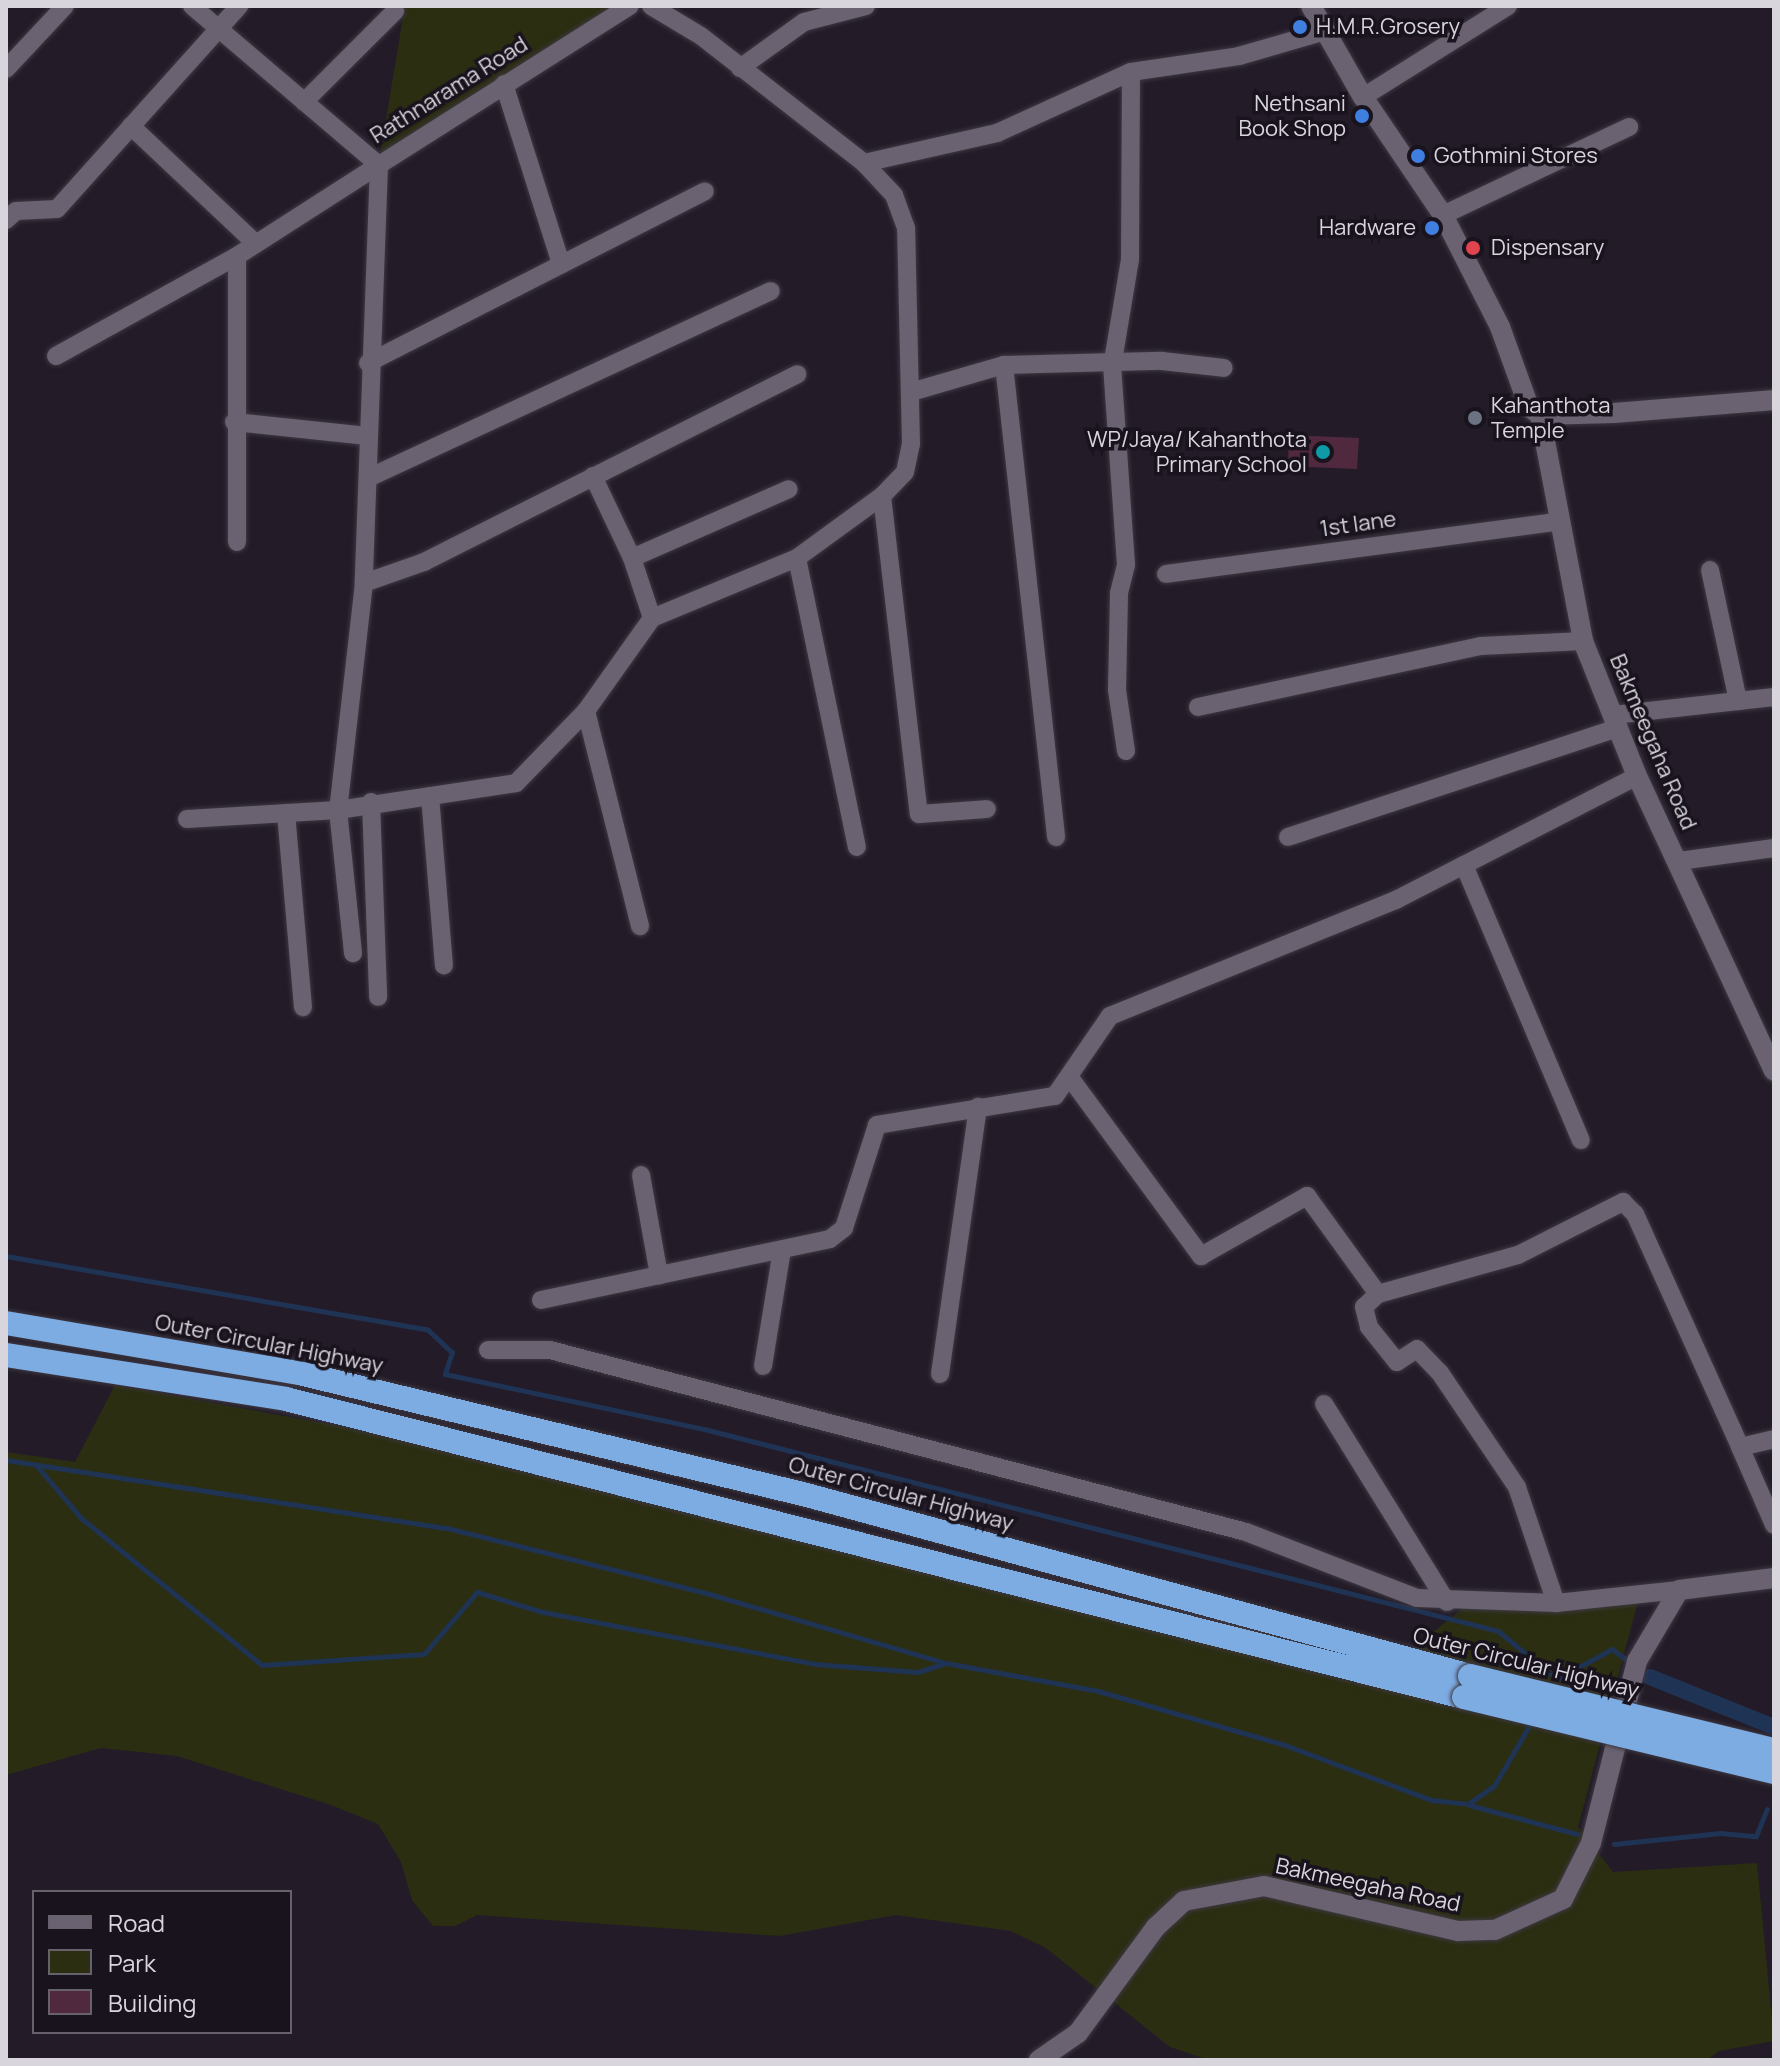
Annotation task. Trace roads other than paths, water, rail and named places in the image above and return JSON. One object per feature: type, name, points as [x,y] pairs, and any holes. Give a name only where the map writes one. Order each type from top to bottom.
[{"type":"highway","name":"Outer Circular Highway","points":[[6,1323],[303,1374],[773,1487],[1774,1772]]},
{"type":"highway","name":"Outer Circular Highway","points":[[6,1355],[286,1399],[1467,1687],[1774,1750]]},
{"type":"street","points":[[6,69],[65,6]]},
{"type":"street","name":"Rathnarama Road","points":[[192,6],[379,165],[630,6]]},
{"type":"street","points":[[6,220],[16,211],[57,209],[239,6]]},
{"type":"street","points":[[187,819],[338,810],[371,802],[516,783],[586,711],[652,618],[797,558],[882,496],[905,472],[911,392],[906,228],[894,195],[864,163],[740,68],[651,6]]},
{"type":"street","points":[[740,68],[804,22],[866,6]]},
{"type":"street","points":[[1311,6],[1322,32],[1363,97],[1443,215],[1500,327],[1529,407],[1540,415],[1774,400]]},
{"type":"street","points":[[1363,97],[1508,6]]},
{"type":"street","points":[[304,102],[395,11]]},
{"type":"street","points":[[864,163],[997,133],[1131,72],[1239,56],[1322,32]]},
{"type":"street","points":[[1126,751],[1117,690],[1119,593],[1126,565],[1112,367],[1130,260],[1131,72]]},
{"type":"street","points":[[504,84],[561,264]]},
{"type":"street","points":[[131,126],[254,242]]},
{"type":"street","points":[[1443,215],[1629,127]]},
{"type":"street","points":[[56,356],[237,256],[254,242],[379,165]]},
{"type":"street","points":[[353,953],[338,810],[364,583],[368,363],[379,165]]},
{"type":"street","points":[[368,363],[705,191]]},
{"type":"street","points":[[237,256],[234,422],[237,542]]},
{"type":"street","points":[[368,478],[771,291]]},
{"type":"street","points":[[911,392],[1004,365],[1112,367],[1162,361],[1224,368]]},
{"type":"street","points":[[1004,365],[1056,837]]},
{"type":"street","points":[[364,583],[424,562],[797,374]]},
{"type":"street","name":"Bakmeegaha Road","points":[[1540,415],[1557,522],[1583,641],[1637,776],[1774,1071]]},
{"type":"street","points":[[234,422],[368,436]]},
{"type":"street","points":[[593,476],[632,558],[652,618]]},
{"type":"street","points":[[632,558],[789,489]]},
{"type":"street","points":[[882,496],[919,814],[987,809]]},
{"type":"street","name":"1st lane","points":[[1166,574],[1557,522]]},
{"type":"street","points":[[797,558],[857,847]]},
{"type":"street","points":[[1710,570],[1738,701]]},
{"type":"street","points":[[1198,707],[1481,646],[1583,641]]},
{"type":"street","points":[[1288,837],[1615,722],[1774,697]]},
{"type":"street","points":[[586,711],[640,926]]},
{"type":"street","points":[[541,1300],[830,1239],[844,1228],[877,1125],[1055,1096],[1071,1079],[1095,1030],[1110,1016],[1396,900],[1637,776]]},
{"type":"street","points":[[430,796],[444,965]]},
{"type":"street","points":[[371,802],[378,997]]},
{"type":"street","points":[[286,813],[303,1007]]},
{"type":"street","points":[[1679,861],[1774,848]]},
{"type":"street","points":[[1464,865],[1581,1140]]},
{"type":"street","points":[[1071,1079],[1201,1256],[1307,1196],[1378,1294]]},
{"type":"street","points":[[940,1374],[978,1107]]},
{"type":"street","points":[[641,1175],[659,1275]]},
{"type":"street","points":[[1556,1603],[1517,1487],[1440,1373],[1417,1349],[1397,1362],[1369,1327],[1364,1307],[1378,1294],[1518,1255],[1623,1202],[1635,1214],[1774,1525]]},
{"type":"street","points":[[763,1366],[782,1250]]},
{"type":"street","points":[[488,1350],[550,1350],[1246,1532],[1417,1598],[1447,1602],[1556,1603],[1774,1578]]},
{"type":"street","points":[[1324,1404],[1447,1602]]},
{"type":"street","points":[[1740,1447],[1774,1439]]},
{"type":"street","name":"Bakmeegaha Road","points":[[1039,2060],[1078,2033],[1156,1927],[1184,1901],[1264,1886],[1458,1931],[1495,1930],[1563,1899],[1591,1843],[1637,1661],[1679,1590]]},
{"type":"waterway","points":[[6,1256],[428,1330],[452,1352],[445,1374],[704,1429],[1498,1631],[1557,1679],[1612,1649],[1632,1664]]},
{"type":"waterway","points":[[6,1460],[447,1528],[706,1593],[946,1663],[1098,1691],[1285,1745],[1431,1800],[1468,1804],[1494,1786],[1532,1721]]},
{"type":"waterway","points":[[37,1466],[81,1518],[262,1665],[424,1654],[477,1592],[543,1612],[815,1664],[918,1672],[945,1663]]},
{"type":"waterway","points":[[1640,1670],[1650,1677]]},
{"type":"waterway","points":[[1650,1677],[1774,1727]]},
{"type":"waterway","points":[[1469,1805],[1577,1834]]},
{"type":"waterway","points":[[1614,1844],[1720,1833],[1756,1836],[1767,1809]]},
{"type":"place","name":"H.M.R.Grosery","points":[[1300,27]]},
{"type":"place","name":"Nethsani Book Shop","points":[[1362,116]]},
{"type":"place","name":"Gothmini Stores","points":[[1418,156]]},
{"type":"place","name":"Hardware","points":[[1432,228]]},
{"type":"place","name":"Dispensary","points":[[1473,248]]},
{"type":"place","name":"Kahanthota Temple","points":[[1475,418]]},
{"type":"place","name":"WP/Jaya/ Kahanthota Primary School","points":[[1323,452]]}]
